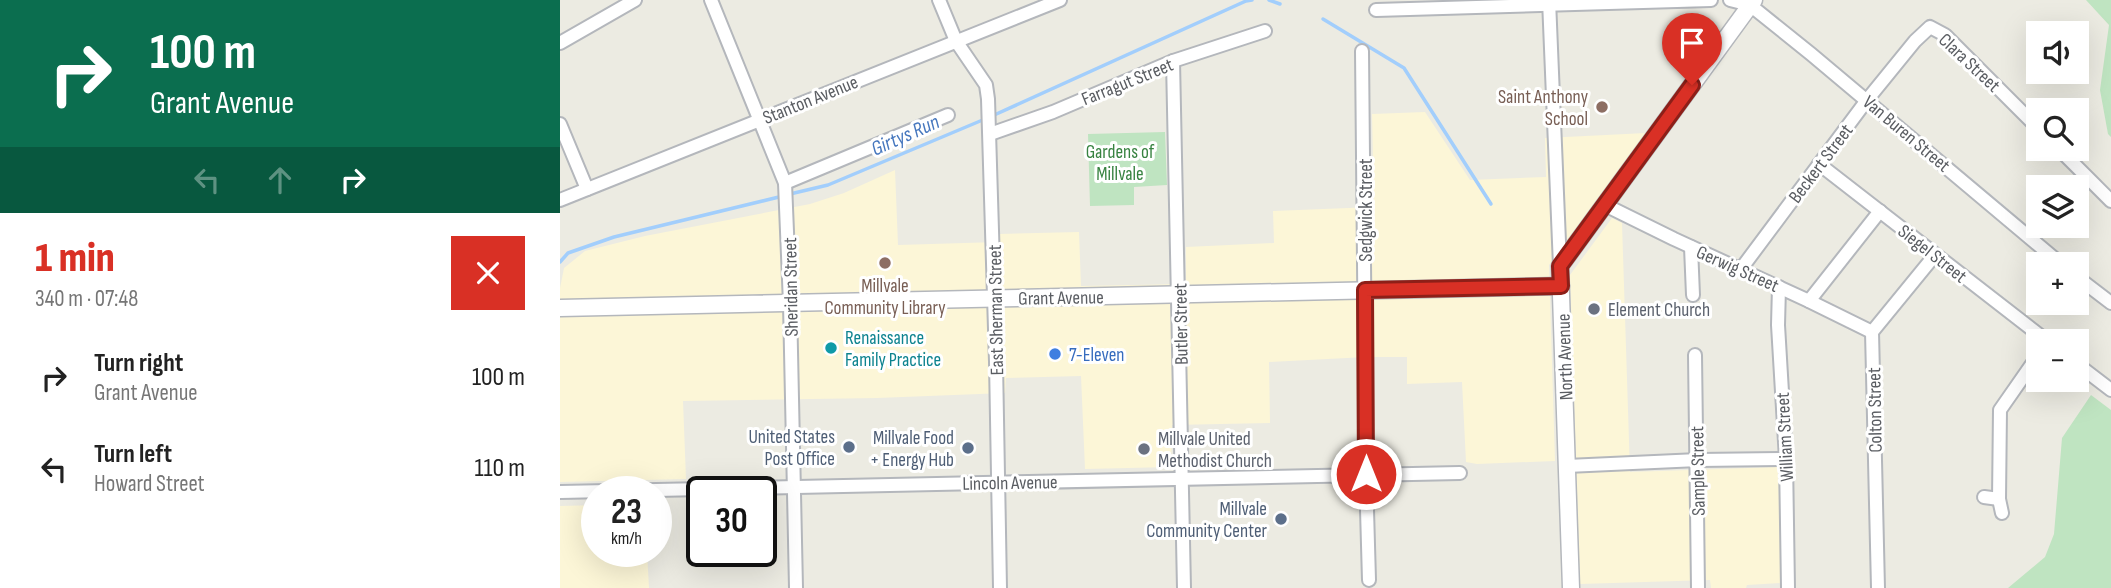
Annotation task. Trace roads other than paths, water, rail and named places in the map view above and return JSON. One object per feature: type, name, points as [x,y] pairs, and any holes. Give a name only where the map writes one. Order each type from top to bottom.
[{"type":"street","points":[[560,43],[635,0]]},
{"type":"street","name":"Sheridan Street","points":[[711,0],[786,186],[796,588]]},
{"type":"street","name":"East Sherman Street","points":[[939,0],[956,41],[986,85],[995,299],[1000,582]]},
{"type":"street","name":"Stanton Avenue","points":[[560,200],[1060,0]]},
{"type":"street","points":[[1376,10],[1550,2],[1711,0]]},
{"type":"street","points":[[1560,266],[1752,3],[1730,0]]},
{"type":"street","name":"North Avenue","points":[[1550,2],[1571,588]]},
{"type":"street","name":"Van Buren Street","points":[[1752,3],[2047,252]]},
{"type":"street","name":"Beckert Street","points":[[1741,270],[1867,100],[1930,27]]},
{"type":"street","name":"Clara Street","points":[[1930,27],[1945,35],[2026,116]]},
{"type":"street","name":"Farragut Street","points":[[990,132],[1053,113],[1173,61],[1265,31]]},
{"type":"street","name":"Sedgwick Street","points":[[1362,51],[1369,580]]},
{"type":"street","name":"Butler Street","points":[[1173,61],[1184,588]]},
{"type":"street","points":[[786,186],[948,115]]},
{"type":"street","points":[[560,124],[587,189]]},
{"type":"street","points":[[2071,161],[2111,201]]},
{"type":"street","name":"Siegel Street","points":[[1819,164],[2032,329]]},
{"type":"street","name":"Gerwig Street","points":[[1605,205],[1872,332]]},
{"type":"street","points":[[1809,301],[1880,211]]},
{"type":"street","points":[[1691,247],[1693,295]]},
{"type":"street","points":[[1872,332],[1935,255]]},
{"type":"street","name":"Grant Avenue","points":[[560,308],[1561,286]]},
{"type":"street","points":[[2089,286],[2111,303]]},
{"type":"street","name":"William Street","points":[[1779,287],[1777,325],[1786,460],[1788,588]]},
{"type":"street","name":"Colton Street","points":[[1872,332],[1878,588]]},
{"type":"street","name":"Sample Street","points":[[1695,355],[1698,588]]},
{"type":"street","points":[[2002,513],[1999,499],[2000,410],[2026,373]]},
{"type":"street","points":[[2089,373],[2111,390]]},
{"type":"street","points":[[1567,466],[1698,460],[1786,460]]},
{"type":"street","name":"Lincoln Avenue","points":[[560,492],[1460,473]]},
{"type":"street","points":[[1984,496],[1999,499]]},
{"type":"waterway","name":"Girtys Run","points":[[992,116],[1252,0]]},
{"type":"waterway","name":"Girtys Run","points":[[1269,0],[1280,4]]},
{"type":"waterway","name":"Girtys Run","points":[[1323,19],[1404,68],[1491,204]]},
{"type":"waterway","name":"Girtys Run","points":[[790,194],[828,185],[985,119]]},
{"type":"waterway","name":"Girtys Run","points":[[560,262],[568,253],[614,237],[783,196]]},
{"type":"place","name":"Saint Anthony School","points":[[1602,107]]},
{"type":"place","name":"Millvale Community Library","points":[[885,263]]},
{"type":"place","name":"Element Church","points":[[1594,309]]},
{"type":"place","name":"Renaissance Family Practice","points":[[831,348]]},
{"type":"place","name":"7-Eleven","points":[[1055,354]]},
{"type":"place","name":"United States Post Office","points":[[849,447]]},
{"type":"place","name":"Millvale Food + Energy Hub","points":[[968,448]]},
{"type":"place","name":"Millvale United Methodist Church","points":[[1144,449]]},
{"type":"place","name":"Millvale Community Center","points":[[1281,519]]},
{"type":"park label","name":"Gardens of Millvale","points":[[1120,162]]}]
